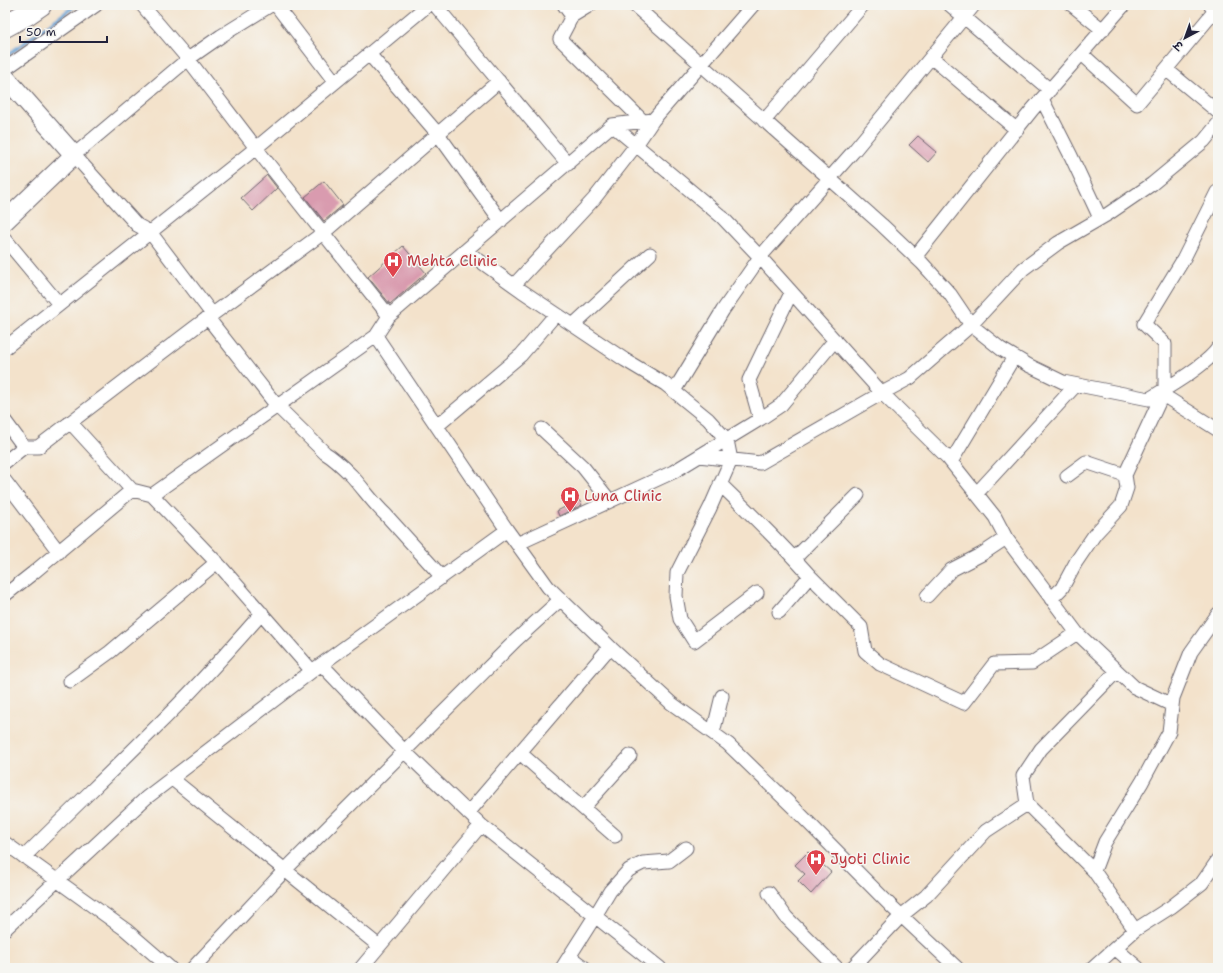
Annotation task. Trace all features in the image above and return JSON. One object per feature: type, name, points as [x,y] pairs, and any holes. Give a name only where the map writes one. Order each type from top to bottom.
[{"type":"highway","points":[[5,26],[40,5]]},
{"type":"street","points":[[96,5],[6,79],[137,224],[150,232],[210,316],[278,406],[325,453],[350,474],[378,508],[391,520],[442,578]]},
{"type":"street","points":[[142,5],[188,59],[256,148],[389,316]]},
{"type":"street","points":[[5,221],[74,155],[188,59],[221,36],[271,5]]},
{"type":"street","points":[[276,5],[335,82]]},
{"type":"street","points":[[5,348],[256,148],[428,5]]},
{"type":"street","points":[[436,5],[568,164]]},
{"type":"street","points":[[564,5],[572,16]]},
{"type":"street","points":[[590,5],[572,16],[560,39],[648,121]]},
{"type":"street","points":[[634,5],[830,178],[915,257],[950,294],[971,325],[1001,349],[1014,357],[1063,382],[1149,399],[1199,366],[1216,352],[1218,348]]},
{"type":"street","points":[[514,285],[594,199],[636,144],[648,121],[701,65],[753,5]]},
{"type":"street","points":[[764,121],[863,5]]},
{"type":"street","points":[[950,5],[1046,95],[1071,156],[1100,218]]},
{"type":"street","points":[[674,391],[723,310],[760,257],[853,152],[974,5]]},
{"type":"street","points":[[1072,5],[1103,30]]},
{"type":"street","points":[[915,257],[1046,95],[1124,5]]},
{"type":"street","points":[[1082,54],[1137,104],[1167,70],[1216,7]]},
{"type":"street","points":[[369,54],[438,134],[501,221]]},
{"type":"street","points":[[931,57],[1017,130]]},
{"type":"street","points":[[1167,70],[1218,112]]},
{"type":"street","points":[[5,462],[24,447],[38,447],[210,316],[324,233],[499,81]]},
{"type":"street","points":[[152,495],[376,336],[389,316],[612,125],[648,121]]},
{"type":"street","points":[[700,456],[760,463],[910,378],[971,325],[1023,269],[1058,243],[1152,184],[1204,141],[1218,124]]},
{"type":"street","points":[[612,125],[722,217],[760,257],[882,393],[912,421],[951,462],[995,517],[1006,538],[1077,633],[1134,687],[1172,705]]},
{"type":"street","points":[[1217,192],[1183,260],[1144,324],[1165,344],[1166,397],[1218,430]]},
{"type":"street","points":[[5,239],[59,304]]},
{"type":"street","points":[[466,251],[556,314],[625,360],[665,384],[708,419],[727,440],[730,460],[710,508],[677,573],[676,596],[680,619],[694,641],[757,593]]},
{"type":"street","points":[[573,325],[650,254]]},
{"type":"street","points":[[760,419],[749,380],[792,293]]},
{"type":"street","points":[[437,426],[520,355],[556,314]]},
{"type":"street","points":[[376,336],[507,530],[548,586],[610,647],[671,703],[728,744],[901,916],[957,968]]},
{"type":"street","points":[[517,544],[673,472],[760,419],[781,405],[835,340]]},
{"type":"street","points":[[951,462],[1014,357]]},
{"type":"street","points":[[977,493],[1076,385]]},
{"type":"street","points":[[1051,599],[1062,588],[1076,562],[1095,534],[1121,506],[1127,488],[1125,475],[1165,389]]},
{"type":"street","points":[[5,421],[24,447]]},
{"type":"street","points":[[70,422],[132,490],[152,495],[262,613],[468,813],[660,968]]},
{"type":"street","points":[[542,429],[583,467],[610,501]]},
{"type":"street","points":[[1067,476],[1086,462],[1125,475]]},
{"type":"street","points":[[5,481],[59,552]]},
{"type":"street","points":[[720,484],[861,627],[865,651],[880,664],[964,703],[994,664],[1032,664],[1077,633]]},
{"type":"street","points":[[5,595],[59,552],[132,490]]},
{"type":"street","points":[[794,558],[858,495]]},
{"type":"street","points":[[5,929],[146,798],[171,778],[317,668],[507,530]]},
{"type":"street","points":[[927,596],[951,570],[982,554],[1006,538]]},
{"type":"street","points":[[70,681],[110,652],[216,562]]},
{"type":"street","points":[[779,612],[810,576]]},
{"type":"street","points":[[193,968],[285,870],[516,640],[561,599]]},
{"type":"street","points":[[24,857],[155,728],[229,651],[262,613]]},
{"type":"street","points":[[1094,871],[1105,842],[1142,782],[1169,732],[1172,698],[1191,652],[1218,614]]},
{"type":"street","points":[[468,813],[610,647]]},
{"type":"street","points":[[1117,671],[1041,749],[1024,776],[1026,804],[1094,871],[1135,930]]},
{"type":"street","points":[[713,733],[722,696]]},
{"type":"street","points":[[520,753],[615,836]]},
{"type":"street","points":[[583,808],[630,756]]},
{"type":"street","points":[[171,778],[379,946]]},
{"type":"street","points":[[852,968],[901,916],[926,896],[986,831],[1026,804]]},
{"type":"street","points":[[361,968],[481,825]]},
{"type":"street","points":[[5,843],[126,930],[170,968]]},
{"type":"street","points":[[562,968],[610,891],[630,870],[643,863],[669,861],[686,848]]},
{"type":"street","points":[[1093,968],[1135,930],[1171,907],[1202,883],[1218,860]]},
{"type":"street","points":[[769,893],[786,917],[837,968]]},
{"type":"street","points":[[1115,948],[1138,968]]},
{"type":"street","points":[[570,957],[585,968]]},
{"type":"building","points":[[918,136],[937,152],[928,162],[909,145]]},
{"type":"building","points":[[267,175],[277,188],[253,211],[241,198]]},
{"type":"building","points":[[324,181],[343,205],[324,221],[305,197]]},
{"type":"building","points":[[403,246],[426,273],[390,304],[368,277]]},
{"type":"building","points":[[579,500],[582,505],[559,516],[557,511]]},
{"type":"building","points":[[808,852],[831,872],[811,894],[798,881],[805,874],[795,865]]},
{"type":"waterway","points":[[5,57],[76,5]]},
{"type":"place","name":"Mehta Clinic","points":[[393,278]]},
{"type":"place","name":"Luna Clinic","points":[[570,513]]},
{"type":"place","name":"Jyoti Clinic","points":[[816,876]]}]
